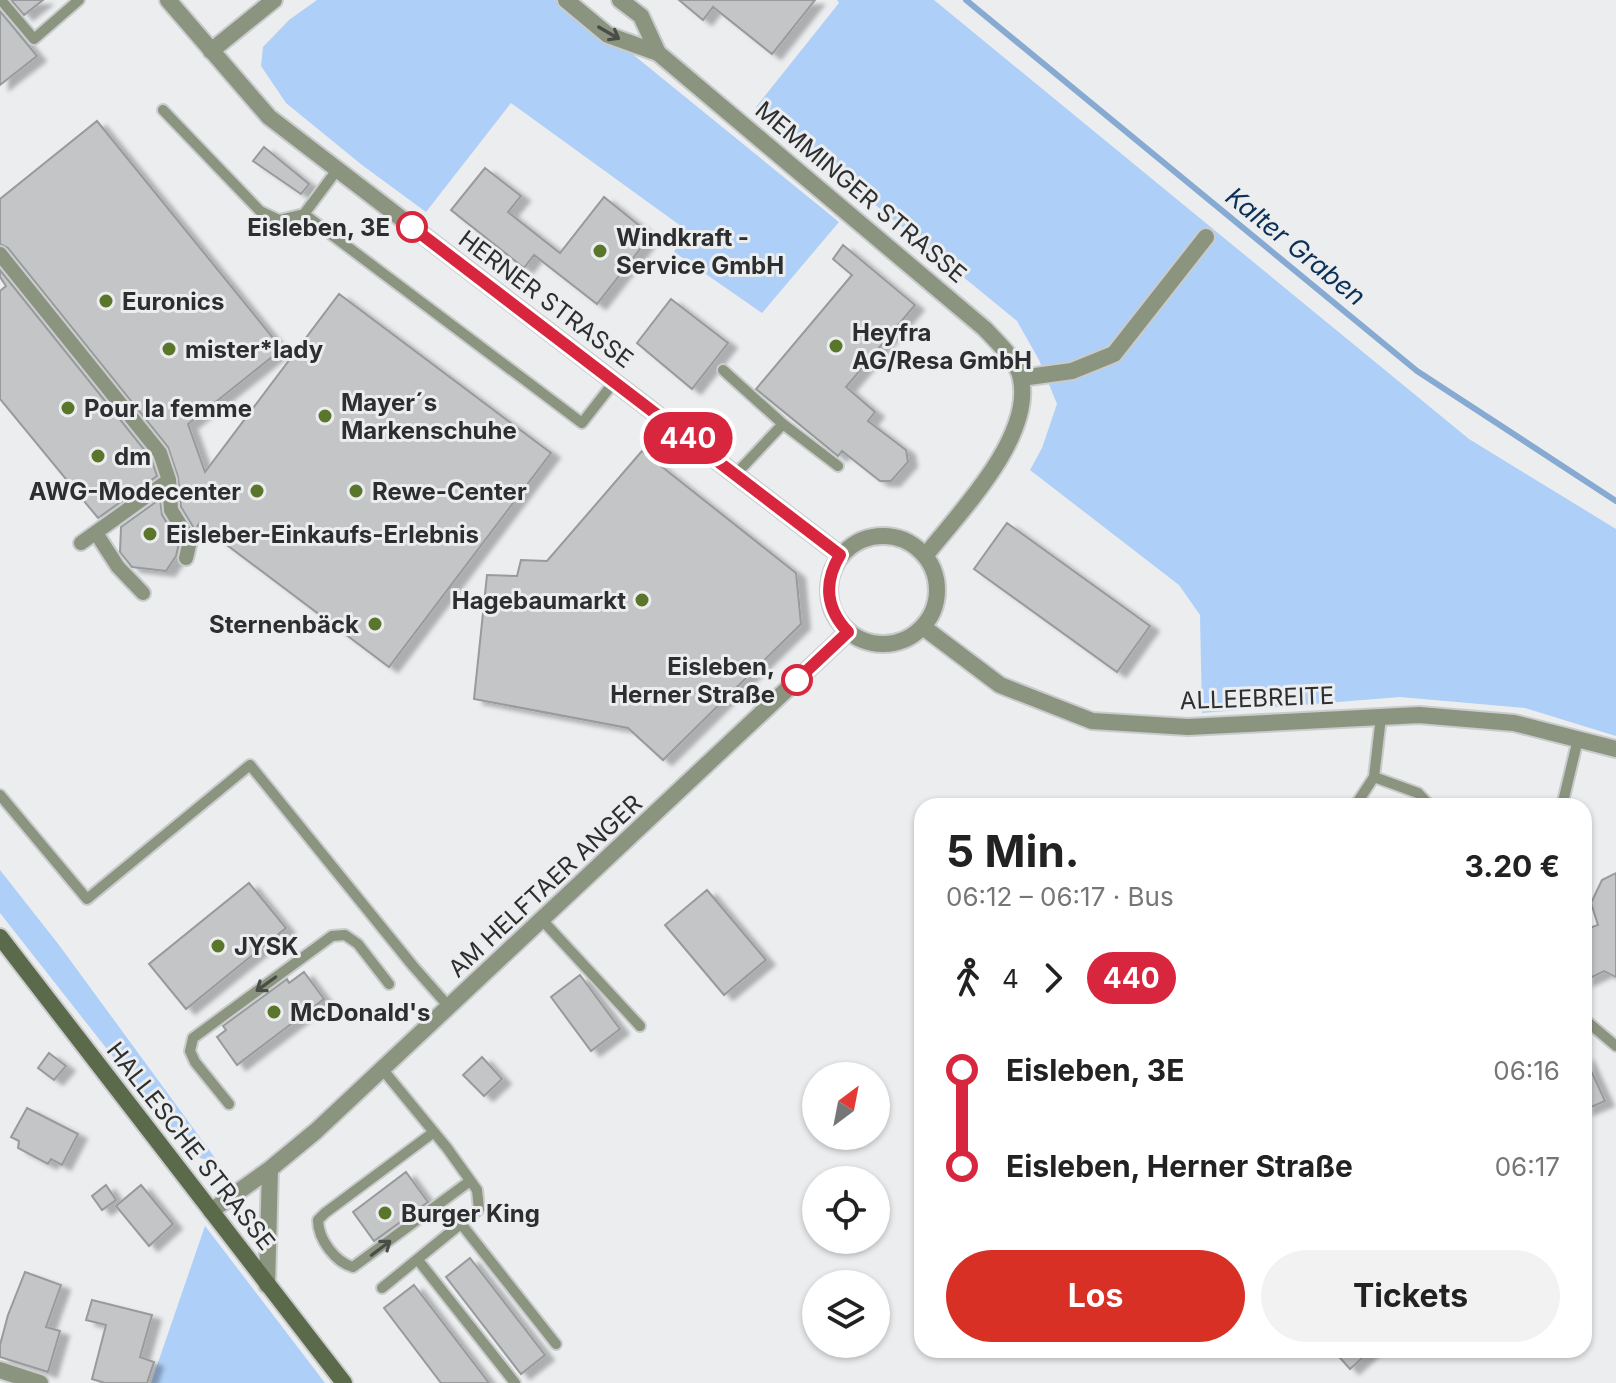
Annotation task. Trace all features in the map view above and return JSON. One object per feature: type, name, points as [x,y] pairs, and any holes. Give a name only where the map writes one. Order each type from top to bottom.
[{"type":"main road","name":"HALLESCHE STRASSE","points":[[0,937],[344,1383]]},
{"type":"street","name":"HERNER STRASSE","points":[[168,0],[269,117],[840,555]]},
{"type":"street","points":[[211,51],[274,0]]},
{"type":"street","name":"MEMMINGER STRASSE","points":[[566,0],[608,35],[658,53],[985,329],[1008,355],[1021,378]]},
{"type":"street","name":"MEMMINGER STRASSE","points":[[620,0],[641,16],[658,53]]},
{"type":"street","points":[[925,556],[1007,449],[1019,421],[1021,378],[1072,371],[1114,354],[1206,237]]},
{"type":"street","points":[[0,254],[160,453],[169,480],[171,510],[190,541],[186,558]]},
{"type":"street","points":[[81,543],[169,480]]},
{"type":"street","points":[[96,533],[118,567],[143,593]]},
{"type":"street","points":[[890,536],[903,539],[925,556],[937,584],[932,614],[923,627],[895,643],[862,641],[848,632],[832,609],[828,595],[833,568],[840,555],[862,539],[890,536]]},
{"type":"street","name":"ALLEEBREITE","points":[[923,627],[1000,685],[1092,721],[1188,727],[1419,715],[1514,723],[1616,749]]},
{"type":"street","name":"AM HELFTAER ANGER","points":[[211,1211],[316,1131],[848,632]]},
{"type":"street","points":[[267,1285],[270,1169]]},
{"type":"street","points":[[0,1370],[40,1383]]},
{"type":"lane","points":[[1,0],[34,39],[79,0]]},
{"type":"lane","points":[[163,110],[260,211],[279,220],[304,214],[337,170]]},
{"type":"lane","points":[[304,214],[582,423],[614,382]]},
{"type":"lane","points":[[723,370],[783,424],[838,466]]},
{"type":"lane","points":[[735,475],[783,424]]},
{"type":"lane","points":[[1360,798],[1374,777],[1381,717]]},
{"type":"lane","points":[[1564,798],[1578,739]]},
{"type":"lane","points":[[0,795],[87,899],[250,765],[450,1008]]},
{"type":"lane","points":[[1374,777],[1418,793],[1423,798]]},
{"type":"lane","points":[[543,921],[640,1026]]},
{"type":"lane","points":[[229,1104],[195,1062],[190,1051],[193,1038],[332,936],[345,935],[358,944],[389,984]]},
{"type":"lane","points":[[1592,1026],[1616,1046]]},
{"type":"lane","points":[[382,1288],[479,1209],[477,1190],[383,1070]]},
{"type":"lane","points":[[434,1132],[325,1213],[318,1220],[321,1236],[342,1264],[353,1267],[470,1181]]},
{"type":"lane","points":[[462,1225],[556,1344]]},
{"type":"lane","points":[[418,1260],[515,1383]]},
{"type":"shaded area","points":[[317,0],[566,0],[839,222],[762,313],[674,252],[685,229],[511,103],[426,212],[286,103],[261,66],[263,47],[289,20]]},
{"type":"shaded area","points":[[837,0],[934,0],[1469,439],[1616,529],[1616,736],[1525,708],[1400,697],[1202,713],[1200,615],[1179,585],[1030,470],[1042,448],[1057,404],[1039,360],[1017,321],[756,107],[839,3]]},
{"type":"shaded area","points":[[0,870],[59,945],[218,1162],[200,1158],[147,1100],[0,913]]},
{"type":"shaded area","points":[[205,1226],[325,1383],[151,1383]]},
{"type":"building","points":[[11,0],[43,0],[24,15]]},
{"type":"building","points":[[679,0],[815,0],[772,54],[713,7],[703,20]]},
{"type":"building","points":[[0,11],[37,56],[0,85]]},
{"type":"building","name":"Rewe-Center","points":[[97,121],[282,349],[188,424],[205,472],[339,294],[551,453],[389,667],[199,524],[195,530],[181,507],[178,477],[168,447],[8,248],[0,244],[0,199]]},
{"type":"building","points":[[264,147],[309,184],[301,194],[253,161]]},
{"type":"building","points":[[485,168],[521,196],[508,212],[560,253],[604,197],[651,235],[597,304],[534,255],[524,268],[451,210]]},
{"type":"building","name":"Heyfra AG/Resa GmbH","points":[[843,245],[915,305],[846,387],[875,412],[868,421],[906,450],[908,462],[891,481],[880,481],[842,451],[838,456],[756,389],[852,275],[833,259]]},
{"type":"building","points":[[0,270],[151,458],[157,476],[98,518],[0,399],[0,291],[6,286],[0,277]]},
{"type":"building","points":[[671,299],[728,343],[692,389],[637,343]]},
{"type":"building","name":"Hagebaumarkt","points":[[642,451],[796,573],[801,624],[663,760],[628,728],[474,699],[487,575],[517,576],[521,560],[547,561]]},
{"type":"building","name":"Eisleber-Einkaufs-Erlebnis","points":[[160,499],[162,515],[179,543],[176,556],[166,571],[132,567],[120,552],[121,527]]},
{"type":"building","points":[[1007,523],[1150,626],[1117,672],[974,569]]},
{"type":"building","points":[[1616,873],[1616,977],[1604,971],[1592,977],[1592,927],[1598,925],[1592,901],[1602,880]]},
{"type":"building","name":"JYSK","points":[[249,883],[286,928],[186,1009],[149,964]]},
{"type":"building","points":[[707,890],[766,960],[724,995],[665,925]]},
{"type":"building","name":"McDonald's","points":[[304,972],[324,999],[237,1065],[217,1037],[226,1030],[223,1026],[287,979],[289,983]]},
{"type":"building","points":[[580,975],[620,1029],[591,1051],[551,997]]},
{"type":"building","points":[[49,1053],[66,1066],[54,1080],[38,1068]]},
{"type":"building","points":[[482,1057],[502,1079],[484,1096],[463,1075]]},
{"type":"building","points":[[1592,1073],[1605,1101],[1592,1107]]},
{"type":"building","points":[[27,1108],[78,1134],[62,1165],[51,1159],[48,1164],[18,1148],[19,1141],[11,1137]]},
{"type":"building","points":[[406,1172],[428,1202],[374,1241],[353,1212]]},
{"type":"building","points":[[106,1185],[116,1200],[102,1210],[92,1196]]},
{"type":"building","points":[[141,1185],[173,1224],[149,1246],[116,1206]]},
{"type":"building","points":[[470,1258],[545,1355],[521,1374],[446,1277]]},
{"type":"building","points":[[25,1272],[61,1285],[46,1327],[60,1331],[48,1372],[0,1357],[8,1315]]},
{"type":"building","points":[[414,1285],[489,1383],[441,1383],[384,1308]]},
{"type":"building","points":[[92,1300],[152,1315],[140,1357],[154,1362],[147,1383],[105,1383],[92,1379],[106,1325],[86,1320]]},
{"type":"building","points":[[1340,1358],[1362,1358],[1350,1369]]},
{"type":"waterway","name":"Kalter Graben","points":[[966,0],[1417,371],[1616,501]]},
{"type":"bus line","name":"440","points":[[412,227],[840,555],[829,581],[828,595],[838,622],[848,632],[797,680]]},
{"type":"place","name":"Eisleben, 3E","points":[[412,227]]},
{"type":"place","name":"Windkraft - Service GmbH","points":[[600,251]]},
{"type":"place","name":"Euronics","points":[[106,301]]},
{"type":"place","name":"Heyfra AG/Resa GmbH","points":[[836,346]]},
{"type":"place","name":"mister*lady","points":[[169,349]]},
{"type":"place","name":"Pour la femme","points":[[68,408]]},
{"type":"place","name":"Mayer´s Markenschuhe","points":[[325,416]]},
{"type":"place","name":"dm","points":[[98,456]]},
{"type":"place","name":"AWG-Modecenter","points":[[257,491]]},
{"type":"place","name":"Rewe-Center","points":[[356,491]]},
{"type":"place","name":"Eisleber-Einkaufs-Erlebnis","points":[[150,534]]},
{"type":"place","name":"Hagebaumarkt","points":[[642,600]]},
{"type":"place","name":"Sternenbäck","points":[[375,624]]},
{"type":"place","name":"Eisleben, Herner Straße","points":[[797,680]]},
{"type":"place","name":"JYSK","points":[[218,946]]},
{"type":"place","name":"McDonald's","points":[[274,1012]]},
{"type":"place","name":"Burger King","points":[[385,1213]]}]
